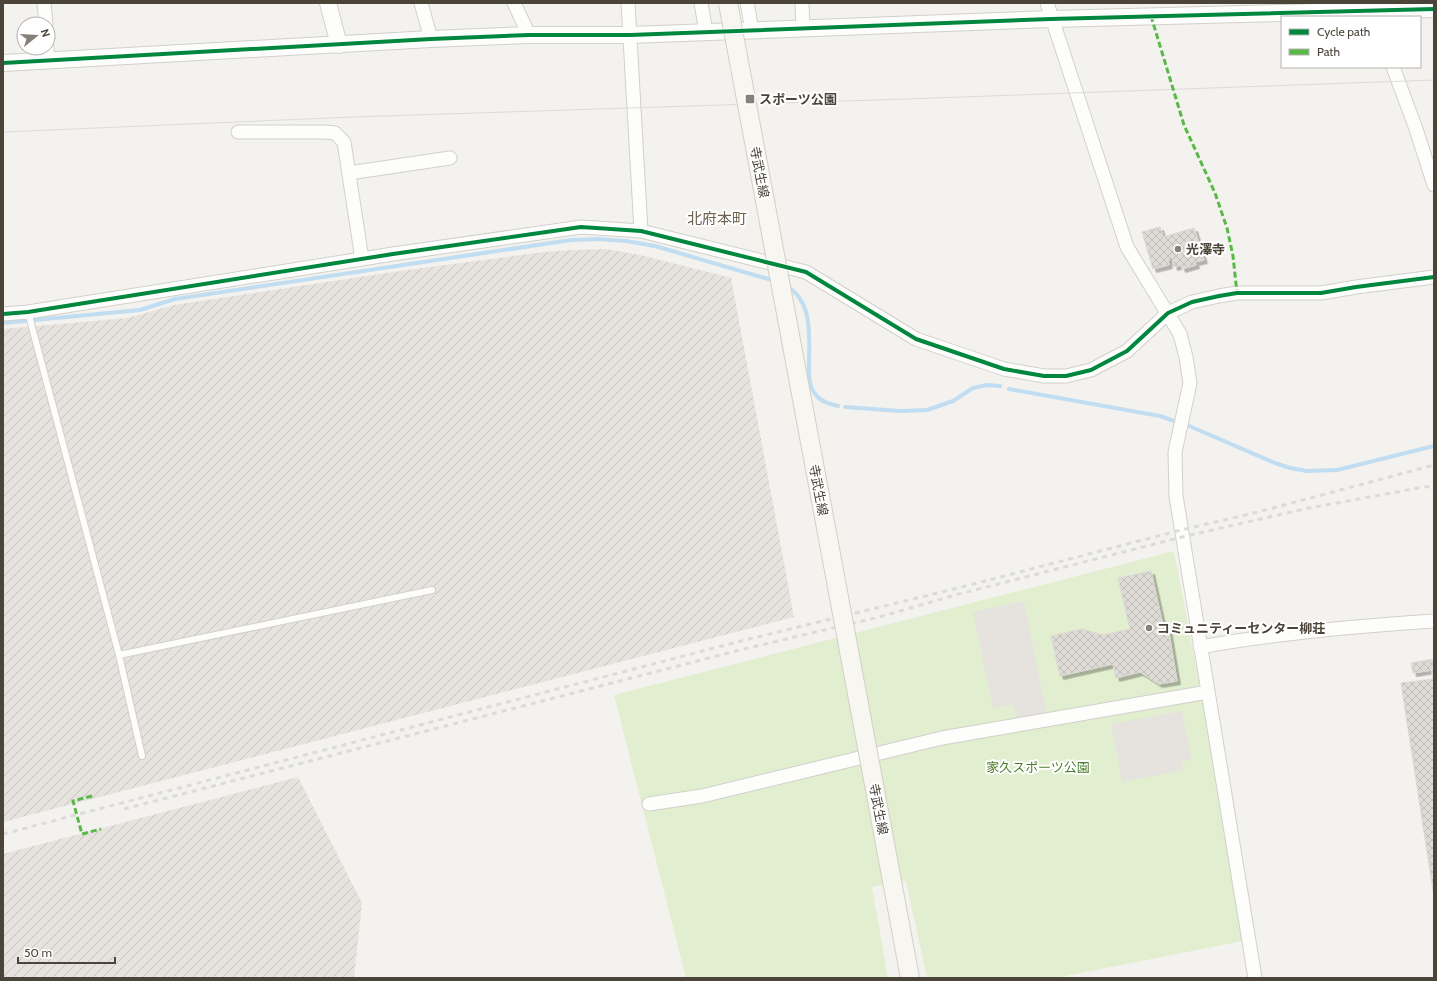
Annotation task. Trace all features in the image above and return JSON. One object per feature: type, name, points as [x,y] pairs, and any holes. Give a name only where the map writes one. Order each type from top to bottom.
[{"type":"main road","name":"寺武生線","points":[[728,3],[910,978]]},
{"type":"street","points":[[44,3],[45,16]]},
{"type":"street","points":[[328,3],[339,45]]},
{"type":"street","points":[[421,3],[432,39]]},
{"type":"street","points":[[514,3],[529,35]]},
{"type":"street","points":[[628,3],[641,231]]},
{"type":"street","points":[[701,3],[706,32]]},
{"type":"street","points":[[747,3],[752,30]]},
{"type":"street","points":[[802,3],[803,28]]},
{"type":"street","points":[[1046,3],[1127,246],[1180,334],[1186,357],[1190,383],[1175,452],[1176,496],[1255,978]]},
{"type":"street","points":[[56,54],[339,45],[529,35],[630,35],[1051,19],[1434,9]]},
{"type":"street","points":[[3,63],[38,56]]},
{"type":"street","points":[[1393,68],[1416,129],[1434,185]]},
{"type":"street","points":[[238,132],[325,132],[335,133],[344,142],[362,259]]},
{"type":"street","points":[[349,173],[450,158]]},
{"type":"street","points":[[3,314],[28,312],[362,259],[582,227],[641,231],[806,272],[916,339],[1004,369],[1044,376],[1066,376],[1091,370],[1127,351],[1168,313],[1192,302],[1237,293],[1321,293],[1434,276]]},
{"type":"street","points":[[1200,647],[1228,642],[1370,625],[1434,621]]},
{"type":"street","points":[[649,804],[702,796],[942,738],[1208,692]]},
{"type":"lane","points":[[28,312],[119,655],[142,756]]},
{"type":"lane","points":[[119,655],[432,590]]},
{"type":"shaded area","points":[[606,249],[645,256],[731,278],[794,617],[3,822],[3,329],[128,318],[174,305],[393,272],[544,252]]},
{"type":"shaded area","points":[[1024,601],[1047,715],[1017,721],[1014,704],[993,709],[973,612]]},
{"type":"shaded area","points":[[1182,711],[1192,760],[1181,762],[1183,770],[1122,782],[1111,724]]},
{"type":"shaded area","points":[[298,777],[362,903],[354,978],[3,978],[3,854]]},
{"type":"green space","name":"家久スポーツ公園","points":[[1174,551],[1248,940],[1055,978],[927,978],[906,881],[872,887],[888,978],[686,978],[614,695]]},
{"type":"building","points":[[1160,227],[1163,237],[1194,228],[1204,260],[1195,262],[1196,265],[1182,269],[1181,265],[1174,267],[1172,257],[1169,258],[1169,265],[1153,269],[1142,232]]},
{"type":"building","name":"コミュニティーセンター柳荘","points":[[1151,571],[1162,621],[1168,627],[1177,681],[1159,684],[1140,672],[1116,678],[1113,664],[1060,676],[1051,636],[1082,629],[1103,635],[1130,629],[1118,578]]},
{"type":"building","points":[[1434,659],[1434,897],[1401,683],[1433,679],[1432,670],[1413,673],[1411,663]]},
{"type":"waterway","points":[[3,323],[140,310],[175,299],[571,240],[598,239],[626,241],[655,246],[775,281]]},
{"type":"waterway","points":[[786,286],[795,293],[806,311],[809,333],[809,374],[812,388],[820,399],[838,406]]},
{"type":"waterway","points":[[845,407],[900,411],[927,410],[953,401],[973,388],[987,385],[1000,386]]},
{"type":"waterway","points":[[1009,389],[1160,416],[1174,421]]},
{"type":"waterway","points":[[1187,425],[1275,463],[1290,468],[1307,471],[1337,470],[1434,446]]},
{"type":"tram line","points":[[3,132],[353,117],[1434,80]]},
{"type":"railway","points":[[3,834],[741,641],[1258,512],[1434,465]]},
{"type":"railway","points":[[124,809],[740,650],[879,617],[959,594],[1182,537],[1304,509],[1434,486]]},
{"type":"marked path","points":[[1151,16],[1184,125],[1215,193],[1227,228],[1233,256],[1237,293]]},
{"type":"marked path","points":[[92,796],[73,801],[82,834],[101,829]]},
{"type":"cycle path","points":[[3,63],[431,39],[529,35],[630,35],[1051,19],[1434,9]]},
{"type":"cycle path","points":[[3,314],[28,312],[393,254],[581,227],[641,231],[806,272],[916,339],[1004,369],[1044,376],[1066,376],[1091,370],[1127,351],[1168,313],[1192,302],[1237,293],[1321,293],[1434,277]]},
{"type":"place","name":"スポーツ公園","points":[[750,99]]},
{"type":"place","name":"光澤寺","points":[[1178,249]]},
{"type":"place","name":"コミュニティーセンター柳荘","points":[[1149,628]]},
{"type":"district","name":"北府本町","points":[[717,219]]}]
